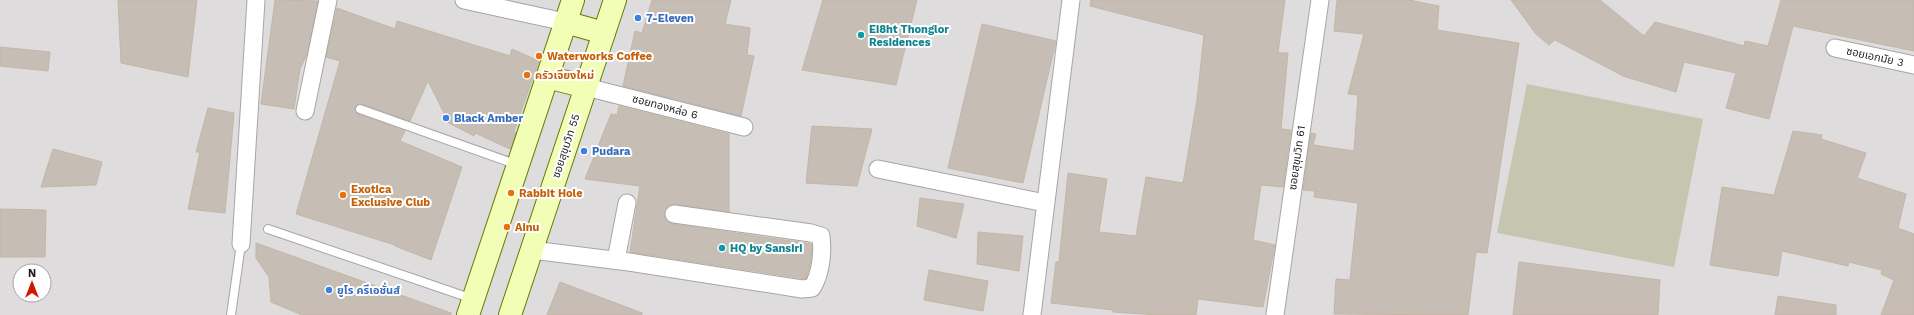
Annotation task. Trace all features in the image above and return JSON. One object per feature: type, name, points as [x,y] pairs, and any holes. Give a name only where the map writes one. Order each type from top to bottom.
[{"type":"main road","points":[[471,307],[573,0]]},
{"type":"main road","name":"ซอยสุขุมวิท 55","points":[[510,315],[615,0]]},
{"type":"main road","points":[[565,22],[604,33]]},
{"type":"main road","points":[[547,77],[586,87]]},
{"type":"street","points":[[241,244],[256,0]]},
{"type":"street","points":[[306,111],[328,0]]},
{"type":"street","points":[[464,0],[565,22]]},
{"type":"street","points":[[1032,315],[1071,0]]},
{"type":"street","name":"ซอยสุขุมวิท 61","points":[[1274,315],[1320,0]]},
{"type":"street","name":"ซอยเอกมัย 3","points":[[1835,48],[1914,65]]},
{"type":"street","name":"ซอยทองหล่อ 6","points":[[586,87],[744,127]]},
{"type":"street","points":[[878,169],[1045,203]]},
{"type":"street","points":[[616,260],[627,203]]},
{"type":"street","points":[[532,250],[616,260],[802,289],[812,288],[817,280],[822,245],[821,236],[811,232],[674,214]]},
{"type":"lane","points":[[360,109],[518,165]]},
{"type":"lane","points":[[268,229],[471,307]]},
{"type":"lane","points":[[231,315],[241,244]]},
{"type":"shaded area","points":[[0,0],[1914,0],[1914,315],[0,315]]},
{"type":"shaded area","points":[[1527,84],[1703,119],[1674,267],[1497,233]]},
{"type":"building","points":[[118,0],[197,0],[188,77],[121,63]]},
{"type":"building","points":[[275,0],[318,1],[307,54],[300,69],[294,109],[261,104]]},
{"type":"building","points":[[652,0],[731,0],[725,24],[750,28],[747,55],[754,56],[741,116],[623,86],[635,31],[642,33]]},
{"type":"building","name":"Ei8ht Thonglor Residences","points":[[823,0],[917,0],[896,85],[802,70]]},
{"type":"building","points":[[1091,0],[1285,0],[1278,53],[1288,53],[1281,129],[1291,130],[1283,187],[1261,185],[1253,240],[1275,245],[1263,307],[1198,299],[1196,315],[1158,315],[1113,312],[1113,310],[1051,303],[1056,262],[1059,262],[1068,173],[1107,179],[1099,232],[1136,236],[1146,177],[1183,183],[1197,100],[1204,35],[1090,6]]},
{"type":"building","points":[[1337,0],[1409,0],[1439,6],[1437,30],[1519,43],[1487,253],[1476,252],[1468,315],[1334,314],[1336,279],[1350,280],[1358,203],[1314,197],[1315,191],[1303,190],[1311,133],[1316,134],[1313,145],[1354,151],[1358,95],[1348,94],[1364,34],[1334,31]]},
{"type":"building","points":[[1511,0],[1600,0],[1644,36],[1655,22],[1744,46],[1745,41],[1768,46],[1781,0],[1914,0],[1914,51],[1793,26],[1769,119],[1726,108],[1736,73],[1684,62],[1676,92],[1623,76],[1555,40],[1549,45],[1536,34]]},
{"type":"building","points":[[337,8],[395,29],[397,21],[510,56],[512,49],[539,61],[514,131],[516,133],[510,149],[475,133],[474,136],[449,123],[428,81],[410,121],[362,104],[355,107],[358,114],[405,131],[400,141],[462,167],[431,260],[395,245],[296,214],[340,61],[326,57]]},
{"type":"building","points":[[982,24],[1056,41],[1023,183],[948,168]]},
{"type":"building","points":[[0,47],[50,52],[48,71],[0,66]]},
{"type":"building","points":[[619,106],[729,134],[729,212],[675,204],[666,208],[665,218],[673,224],[812,244],[811,261],[806,279],[630,252],[640,186],[585,179],[611,114],[617,115]]},
{"type":"building","points":[[208,108],[234,113],[225,213],[188,209],[200,152],[196,152]]},
{"type":"building","points":[[812,126],[872,129],[857,186],[806,183]]},
{"type":"building","points":[[1793,131],[1822,135],[1821,139],[1866,153],[1857,178],[1906,194],[1898,228],[1914,234],[1914,315],[1881,315],[1894,280],[1881,274],[1882,270],[1849,262],[1848,266],[1782,251],[1778,276],[1710,265],[1722,187],[1774,195]]},
{"type":"building","points":[[53,149],[102,162],[96,185],[41,187]]},
{"type":"building","points":[[920,198],[964,204],[956,238],[917,226]]},
{"type":"building","points":[[0,209],[46,210],[45,257],[0,257]]},
{"type":"building","points":[[978,232],[1023,236],[1019,271],[977,264]]},
{"type":"building","name":"ยูโร ครีเอชั่นส์","points":[[256,243],[451,313],[451,315],[302,315],[271,302],[269,277],[256,258]]},
{"type":"building","points":[[1519,262],[1660,280],[1658,315],[1513,315]]},
{"type":"building","points":[[929,270],[988,281],[983,311],[924,300]]},
{"type":"building","points":[[560,282],[642,313],[642,315],[547,315]]},
{"type":"building","points":[[1778,296],[1836,305],[1836,315],[1775,315]]},
{"type":"place","name":"7-Eleven","points":[[638,18]]},
{"type":"place","name":"Ei8ht Thonglor Residences","points":[[861,35]]},
{"type":"place","name":"Waterworks Coffee","points":[[539,56]]},
{"type":"place","name":"ครัวเจียงใหม่","points":[[527,75]]},
{"type":"place","name":"Black Amber","points":[[446,118]]},
{"type":"place","name":"Pudara","points":[[584,151]]},
{"type":"place","name":"Rabbit Hole","points":[[511,193]]},
{"type":"place","name":"Exotica Exclusive Club","points":[[343,195]]},
{"type":"place","name":"Ainu","points":[[507,227]]},
{"type":"place","name":"HQ by Sansiri","points":[[722,248]]},
{"type":"place","name":"ยูโร ครีเอชั่นส์","points":[[329,290]]}]
